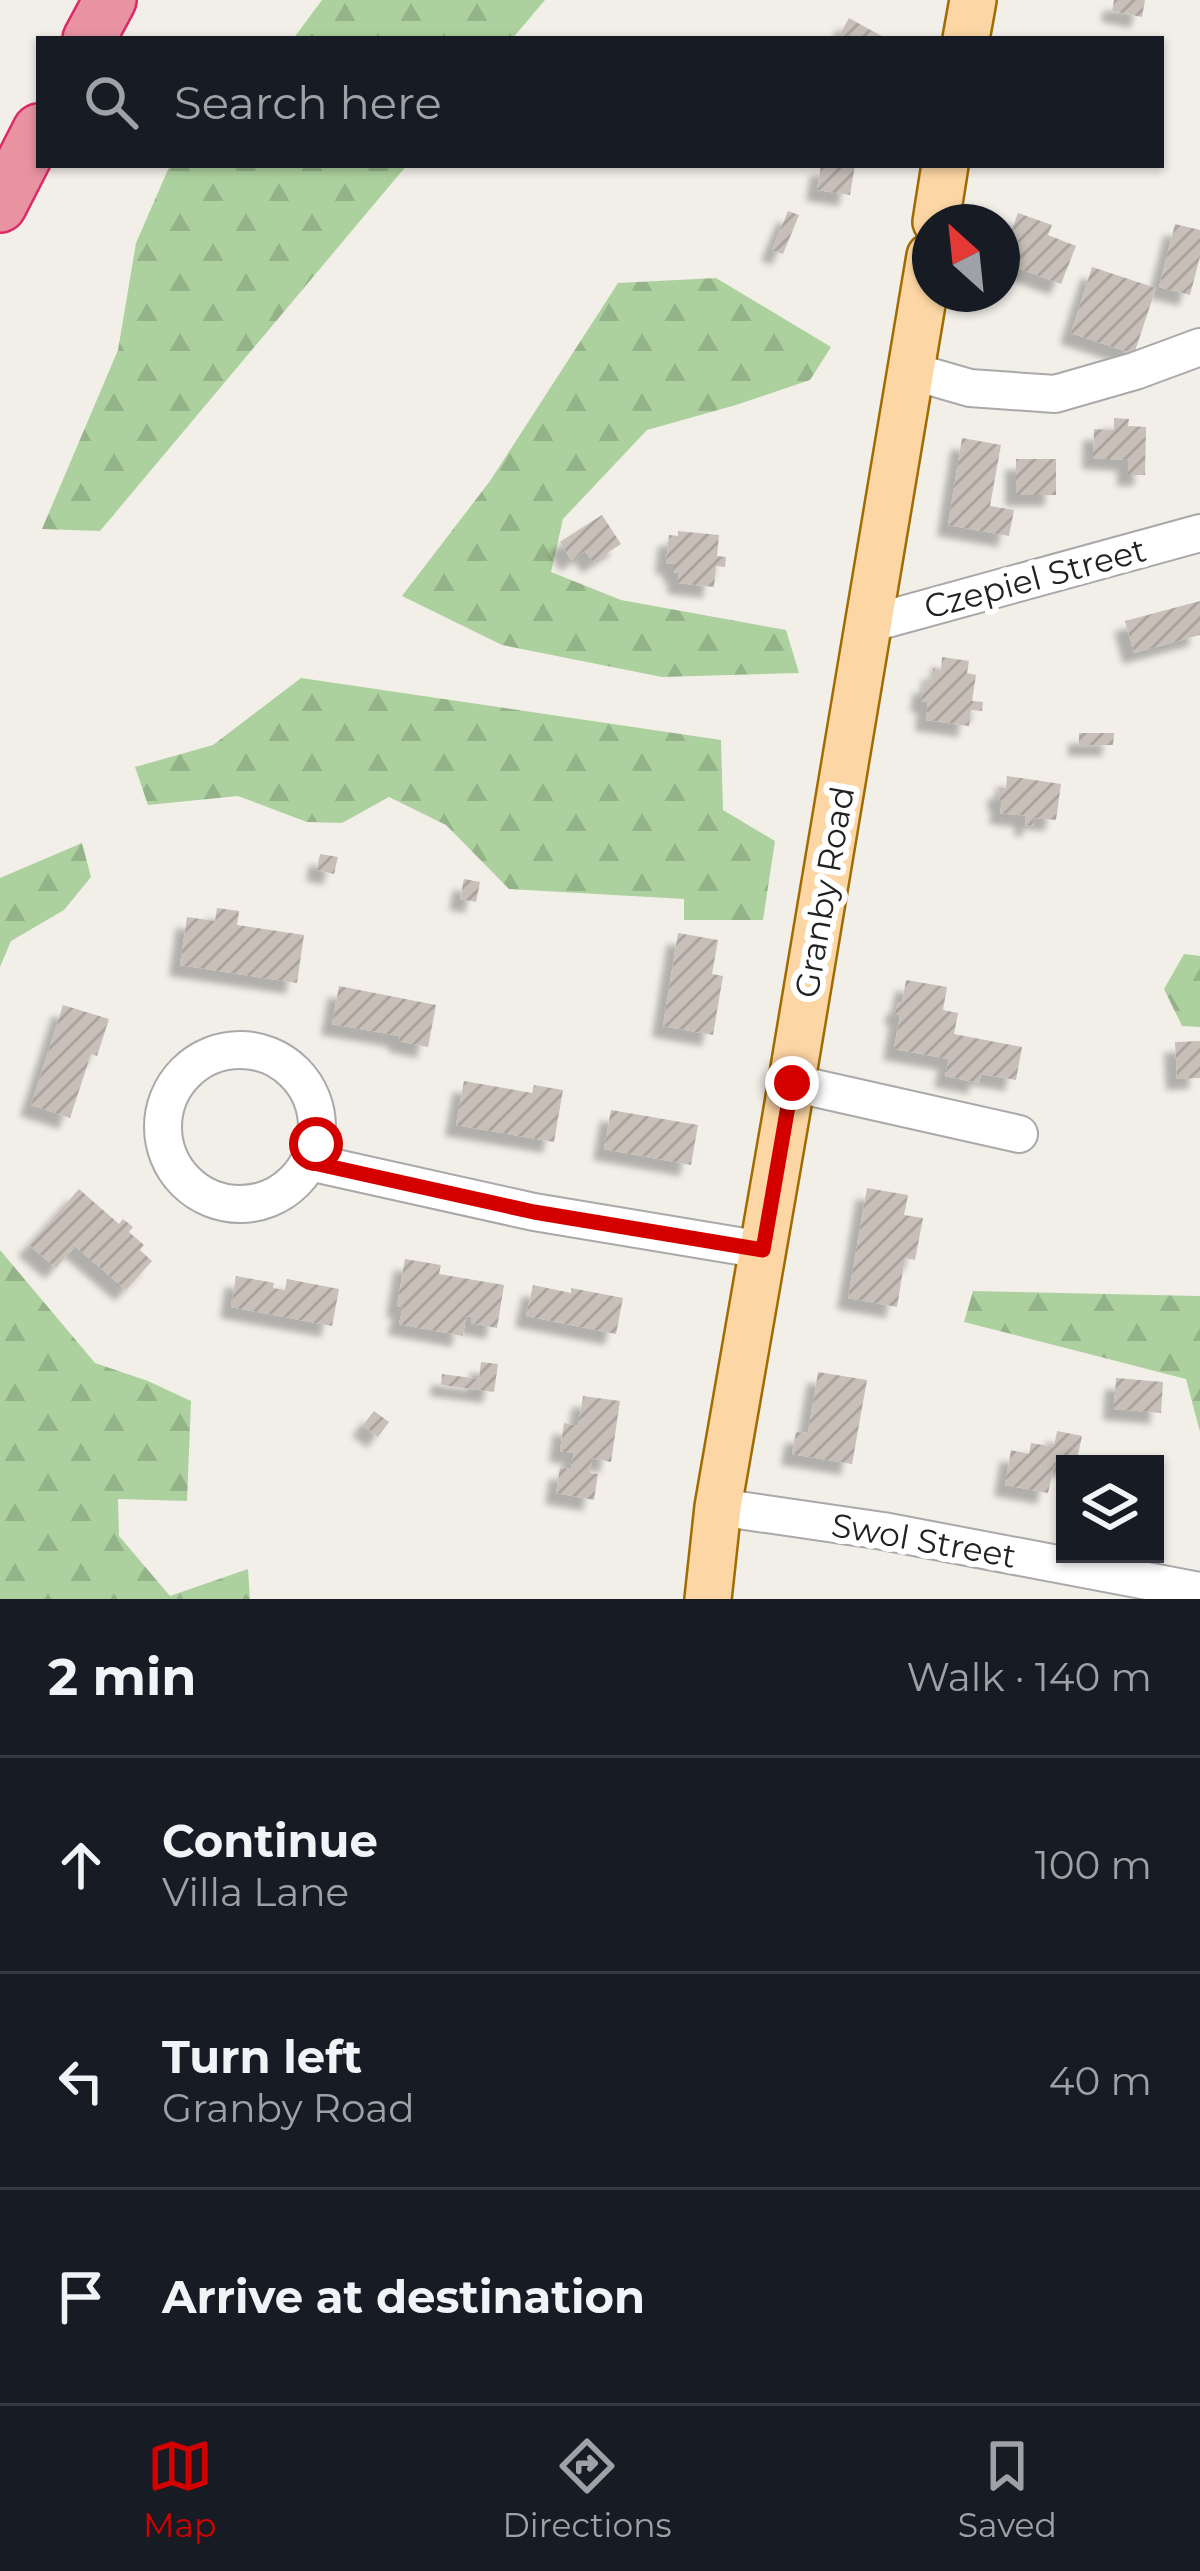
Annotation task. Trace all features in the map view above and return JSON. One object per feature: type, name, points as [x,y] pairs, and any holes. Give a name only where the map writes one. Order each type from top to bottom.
[{"type":"highway","points":[[91,36],[110,0]]},
{"type":"highway","points":[[0,206],[36,136]]},
{"type":"main road","points":[[939,204],[945,168]]},
{"type":"main road","name":"Granby Road","points":[[708,1599],[718,1507],[921,312]]},
{"type":"street","points":[[911,371],[970,388],[1055,394],[1200,346]]},
{"type":"street","name":"Czepiel Street","points":[[869,624],[1200,533]]},
{"type":"street","points":[[250,1051],[268,1055],[284,1064],[308,1091],[315,1108],[316,1144],[309,1162],[287,1189],[255,1203],[220,1202],[204,1196],[178,1173],[164,1142],[172,1090],[197,1064],[214,1055],[250,1051]]},
{"type":"street","points":[[792,1083],[1019,1134]]},
{"type":"street","points":[[309,1162],[534,1212],[763,1250]]},
{"type":"street","name":"Swol Street","points":[[718,1507],[883,1531],[1200,1591]]},
{"type":"green space","points":[[322,0],[545,0],[515,36],[295,36]]},
{"type":"green space","points":[[169,168],[404,168],[100,531],[42,529],[118,350],[136,243]]},
{"type":"green space","points":[[716,278],[831,347],[810,380],[647,430],[563,519],[551,572],[621,600],[786,630],[799,673],[662,677],[502,645],[402,596],[490,481],[618,283]]},
{"type":"green space","points":[[301,678],[721,740],[723,810],[775,841],[763,920],[684,920],[684,899],[509,889],[446,825],[389,797],[342,823],[307,822],[238,796],[148,805],[135,767],[213,745]]},
{"type":"green space","points":[[82,843],[91,877],[64,910],[11,941],[0,967],[0,878]]},
{"type":"green space","points":[[1184,954],[1200,956],[1200,1027],[1182,1026],[1164,989]]},
{"type":"green space","points":[[0,1250],[95,1363],[191,1401],[187,1501],[118,1499],[119,1536],[170,1596],[248,1569],[250,1599],[0,1599]]},
{"type":"green space","points":[[973,1291],[1200,1296],[1200,1432],[1186,1379],[964,1322]]},
{"type":"building","points":[[1114,0],[1145,0],[1142,17],[1112,11]]},
{"type":"building","points":[[849,18],[882,36],[839,36]]},
{"type":"building","points":[[821,168],[854,168],[850,195],[817,190]]},
{"type":"building","points":[[788,211],[799,215],[783,254],[772,250]]},
{"type":"building","points":[[1020,214],[1052,225],[1048,235],[1076,246],[1061,284],[1020,269]]},
{"type":"building","points":[[1175,224],[1200,230],[1200,257],[1190,295],[1159,287]]},
{"type":"building","points":[[1092,267],[1156,288],[1134,354],[1071,333]]},
{"type":"building","points":[[1114,418],[1129,419],[1128,426],[1146,427],[1145,475],[1128,475],[1128,460],[1093,458],[1094,429],[1114,430]]},
{"type":"building","points":[[962,438],[1001,445],[990,506],[1014,510],[1009,536],[948,525]]},
{"type":"building","points":[[1016,459],[1056,459],[1056,495],[1016,495]]},
{"type":"building","points":[[602,515],[621,544],[593,562],[585,551],[571,560],[560,542]]},
{"type":"building","points":[[678,531],[719,535],[717,556],[726,557],[725,567],[716,566],[714,587],[678,583],[674,564],[666,563],[669,535],[678,536]]},
{"type":"building","points":[[1200,601],[1200,635],[1134,653],[1125,621]]},
{"type":"building","points":[[942,657],[969,661],[967,673],[976,675],[972,701],[983,702],[982,711],[971,710],[969,726],[926,720],[928,702],[921,701],[924,682],[931,683],[933,668],[941,670]]},
{"type":"building","points":[[1079,733],[1114,733],[1113,745],[1079,745]]},
{"type":"building","points":[[1007,776],[1061,784],[1056,820],[1034,818],[1033,826],[1025,825],[1026,816],[1000,813],[999,787],[1006,788]]},
{"type":"building","points":[[320,854],[338,857],[334,874],[317,870]]},
{"type":"building","points":[[464,879],[480,882],[476,902],[460,899]]},
{"type":"building","points":[[217,908],[239,911],[237,925],[304,935],[297,983],[180,965],[187,917],[215,921]]},
{"type":"building","points":[[678,933],[718,940],[712,974],[723,976],[713,1035],[663,1026]]},
{"type":"building","points":[[906,980],[947,987],[943,1010],[958,1013],[954,1034],[1022,1047],[1016,1080],[981,1074],[979,1083],[945,1076],[949,1059],[894,1049],[900,1015],[895,1014]]},
{"type":"building","points":[[339,986],[436,1005],[428,1047],[399,1041],[400,1036],[332,1024]]},
{"type":"building","points":[[63,1005],[109,1019],[97,1056],[91,1054],[70,1118],[31,1105]]},
{"type":"building","points":[[1200,1041],[1200,1078],[1177,1079],[1175,1042]]},
{"type":"building","points":[[464,1081],[532,1093],[534,1085],[563,1090],[554,1142],[456,1125]]},
{"type":"building","points":[[611,1110],[698,1125],[691,1165],[604,1149]]},
{"type":"building","points":[[867,1188],[908,1195],[904,1215],[923,1218],[915,1260],[905,1258],[897,1307],[848,1298]]},
{"type":"building","points":[[79,1189],[119,1224],[123,1219],[133,1227],[129,1232],[144,1245],[140,1250],[152,1261],[126,1290],[75,1246],[56,1268],[29,1245]]},
{"type":"building","points":[[405,1259],[441,1265],[439,1274],[504,1285],[497,1328],[471,1323],[472,1317],[466,1316],[463,1336],[399,1324],[403,1307],[397,1306]]},
{"type":"building","points":[[236,1276],[274,1283],[273,1288],[285,1290],[287,1279],[339,1289],[332,1326],[231,1307]]},
{"type":"building","points":[[533,1285],[623,1298],[616,1334],[526,1316]]},
{"type":"building","points":[[481,1362],[498,1364],[494,1392],[441,1385],[442,1374],[479,1379]]},
{"type":"building","points":[[818,1372],[867,1380],[852,1464],[792,1454],[796,1432],[808,1433]]},
{"type":"building","points":[[1116,1378],[1163,1382],[1161,1413],[1114,1409]]},
{"type":"building","points":[[583,1396],[620,1401],[611,1462],[592,1458],[590,1473],[598,1474],[594,1500],[556,1493],[560,1468],[571,1469],[574,1453],[560,1451],[564,1423],[578,1426]]},
{"type":"building","points":[[374,1411],[389,1422],[378,1437],[363,1425]]},
{"type":"building","points":[[1057,1431],[1082,1436],[1078,1455],[1056,1455],[1048,1493],[1005,1485],[1011,1450],[1029,1454],[1031,1443],[1054,1447]]},
{"type":"route","points":[[316,1144],[309,1162],[534,1212],[763,1250],[792,1083]]}]
